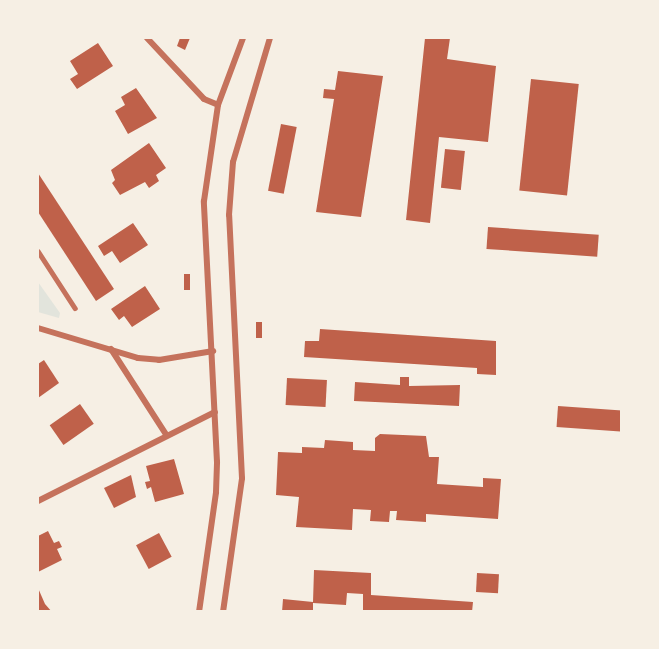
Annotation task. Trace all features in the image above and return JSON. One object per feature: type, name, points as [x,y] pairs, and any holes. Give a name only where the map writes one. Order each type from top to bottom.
[{"type":"street","points":[[147,38],[204,99],[218,105]]},
{"type":"street","points":[[198,612],[216,492],[213,351],[204,201],[218,105],[243,38]]},
{"type":"street","points":[[223,612],[242,478],[229,215],[232,173],[253,85],[270,38]]},
{"type":"street","points":[[38,328],[159,360],[213,351]]},
{"type":"street","points":[[111,349],[167,436]]},
{"type":"street","points":[[38,501],[215,412]]},
{"type":"lane","points":[[38,251],[75,308]]},
{"type":"shaded area","points":[[38,282],[60,313],[59,318],[38,312]]},
{"type":"building","points":[[180,38],[190,38],[185,50],[177,46]]},
{"type":"building","points":[[425,38],[450,38],[447,59],[496,66],[488,142],[439,137],[430,223],[406,220]]},
{"type":"building","points":[[98,43],[113,66],[77,89],[70,79],[78,74],[70,61]]},
{"type":"building","points":[[338,71],[383,76],[361,217],[316,212],[334,99],[323,98],[324,89],[335,90]]},
{"type":"building","points":[[531,79],[579,84],[567,195],[519,190]]},
{"type":"building","points":[[136,88],[157,118],[128,134],[115,111],[125,105],[121,97]]},
{"type":"building","points":[[281,124],[297,127],[284,194],[268,191]]},
{"type":"building","points":[[149,143],[166,168],[156,175],[159,181],[149,188],[145,182],[120,195],[112,183],[115,180],[111,170]]},
{"type":"building","points":[[445,149],[465,151],[461,190],[441,188]]},
{"type":"building","points":[[38,173],[114,289],[96,301],[38,212]]},
{"type":"building","points":[[133,223],[148,245],[120,263],[112,251],[104,256],[98,246]]},
{"type":"building","points":[[488,227],[599,235],[597,257],[486,249]]},
{"type":"building","points":[[184,274],[190,274],[190,290],[184,290]]},
{"type":"building","points":[[145,286],[160,309],[132,327],[124,316],[119,320],[111,309]]},
{"type":"building","points":[[256,322],[262,322],[262,338],[256,338]]},
{"type":"building","points":[[320,329],[496,341],[496,375],[477,374],[477,368],[304,357],[305,341],[319,341]]},
{"type":"building","points":[[44,360],[59,383],[38,398],[38,364]]},
{"type":"building","points":[[400,377],[409,377],[409,386],[460,385],[459,406],[354,401],[355,382],[400,385]]},
{"type":"building","points":[[287,378],[327,380],[326,407],[286,405]]},
{"type":"building","points":[[80,404],[94,424],[63,445],[50,425]]},
{"type":"building","points":[[558,406],[622,410],[620,431],[557,427]]},
{"type":"building","points":[[380,434],[426,436],[429,457],[439,457],[437,484],[483,487],[483,478],[501,479],[498,519],[426,514],[426,522],[396,520],[397,511],[390,511],[389,522],[370,521],[371,510],[353,509],[352,530],[296,527],[299,497],[276,495],[278,452],[302,453],[302,447],[324,448],[325,440],[353,442],[353,450],[375,451],[375,438]]},
{"type":"building","points":[[174,459],[184,494],[155,502],[151,487],[147,489],[145,482],[150,481],[146,466]]},
{"type":"building","points":[[131,475],[136,497],[114,508],[104,488]]},
{"type":"building","points":[[48,531],[54,543],[59,541],[62,547],[57,549],[62,560],[38,572],[38,536]]},
{"type":"building","points":[[159,533],[172,557],[149,569],[136,545]]},
{"type":"building","points":[[314,570],[371,573],[371,595],[473,602],[472,612],[363,612],[363,594],[347,593],[346,605],[313,603],[313,612],[282,612],[283,599],[313,602]]},
{"type":"building","points":[[477,573],[499,574],[498,593],[476,592]]},
{"type":"building","points":[[38,588],[45,604],[52,612],[38,612]]}]
